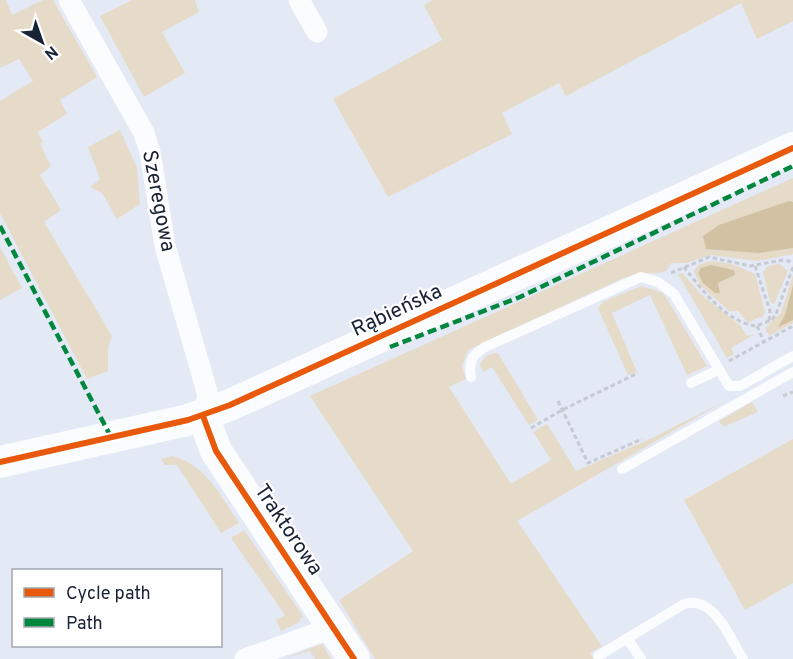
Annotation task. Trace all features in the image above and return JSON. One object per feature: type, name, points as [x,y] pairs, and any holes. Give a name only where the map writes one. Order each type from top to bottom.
[{"type":"street","name":"Szeregowa","points":[[69,0],[134,113],[150,152],[165,246],[208,395],[203,416]]},
{"type":"street","points":[[298,0],[317,32]]},
{"type":"street","name":"Rąbieńska","points":[[0,462],[203,416],[793,148]]},
{"type":"street","name":"Traktorowa","points":[[203,416],[216,452],[354,659]]},
{"type":"street","points":[[245,659],[318,633],[331,625]]},
{"type":"lane","points":[[471,377],[470,361],[474,354],[641,277],[669,288],[725,382],[735,388],[793,356]]},
{"type":"lane","points":[[691,383],[717,369]]},
{"type":"lane","points":[[622,469],[793,372]]},
{"type":"lane","points":[[598,656],[684,604],[700,602],[714,612],[743,659]]},
{"type":"lane","points":[[627,638],[640,659]]},
{"type":"path","points":[[652,280],[709,257],[755,266],[783,261],[793,262]]},
{"type":"path","points":[[755,266],[770,311],[769,321]]},
{"type":"path","points":[[684,267],[710,298],[732,316],[749,325],[758,326],[769,321],[776,314],[793,267]]},
{"type":"path","points":[[758,326],[764,342]]},
{"type":"path","points":[[717,369],[793,326]]},
{"type":"path","points":[[531,428],[562,410],[638,373]]},
{"type":"path","points":[[558,401],[588,463],[652,437]]},
{"type":"shaded area","points":[[0,0],[6,0],[12,15],[43,0],[53,0],[97,77],[60,100],[67,114],[38,132],[43,142],[40,144],[51,166],[40,175],[61,210],[44,222],[112,336],[108,348],[108,371],[87,379],[0,213],[0,101],[33,81],[19,59],[0,68]]},
{"type":"shaded area","points":[[132,0],[195,0],[199,12],[162,32],[185,73],[144,97],[100,16]]},
{"type":"shaded area","points":[[433,0],[793,0],[793,21],[757,39],[741,3],[566,96],[559,83],[502,113],[512,134],[388,197],[333,99],[442,40],[424,5]]},
{"type":"shaded area","points":[[120,130],[137,168],[140,204],[117,219],[102,193],[90,187],[100,179],[88,147]]},
{"type":"shaded area","points":[[793,178],[793,254],[758,261],[710,255],[686,263],[671,263],[662,272],[641,273],[621,279],[468,350],[462,366],[466,379],[449,387],[511,484],[551,460],[533,432],[547,424],[576,471],[652,438],[725,401],[517,521],[602,646],[590,653],[594,659],[375,659],[339,600],[413,551],[310,396]]},
{"type":"shaded area","points":[[789,201],[793,202],[793,248],[759,253],[706,249],[703,236],[719,225]]},
{"type":"shaded area","points":[[0,247],[22,288],[0,300]]},
{"type":"shaded area","points":[[713,261],[732,264],[755,274],[765,312],[762,318],[759,317],[748,323],[738,311],[729,311],[700,285],[694,272],[695,269],[701,264]]},
{"type":"shaded area","points":[[779,264],[788,271],[774,304],[770,302],[763,272],[768,266]]},
{"type":"shaded area","points":[[711,265],[734,270],[735,275],[718,283],[720,293],[715,293],[703,283],[698,273],[701,268]]},
{"type":"shaded area","points":[[682,273],[703,296],[740,325],[747,336],[755,334],[731,348],[734,354],[727,358],[678,274]]},
{"type":"shaded area","points":[[793,275],[793,323],[769,336],[765,328],[781,313]]},
{"type":"shaded area","points":[[793,285],[793,320],[778,327],[785,315]]},
{"type":"shaded area","points":[[641,286],[661,292],[666,297],[707,366],[687,375],[650,295],[612,313],[637,372],[628,375],[598,308],[603,302]]},
{"type":"shaded area","points":[[498,353],[538,420],[529,425],[492,367],[483,372],[480,365],[483,360],[489,355]]},
{"type":"shaded area","points":[[752,402],[758,412],[723,427],[719,421]]},
{"type":"shaded area","points":[[793,439],[793,583],[745,610],[684,500]]},
{"type":"shaded area","points":[[173,456],[204,474],[239,523],[221,533],[177,465],[165,465],[161,459]]},
{"type":"shaded area","points":[[244,530],[303,616],[298,623],[281,631],[276,620],[285,615],[231,538]]},
{"type":"shaded area","points":[[322,644],[331,659],[315,659],[310,651],[283,659]]},
{"type":"marked path","points":[[390,347],[520,297],[793,166]]},
{"type":"marked path","points":[[0,226],[111,437]]},
{"type":"cycle path","points":[[0,462],[188,420],[230,405],[793,148]]},
{"type":"cycle path","points":[[203,416],[216,451],[354,659]]}]
